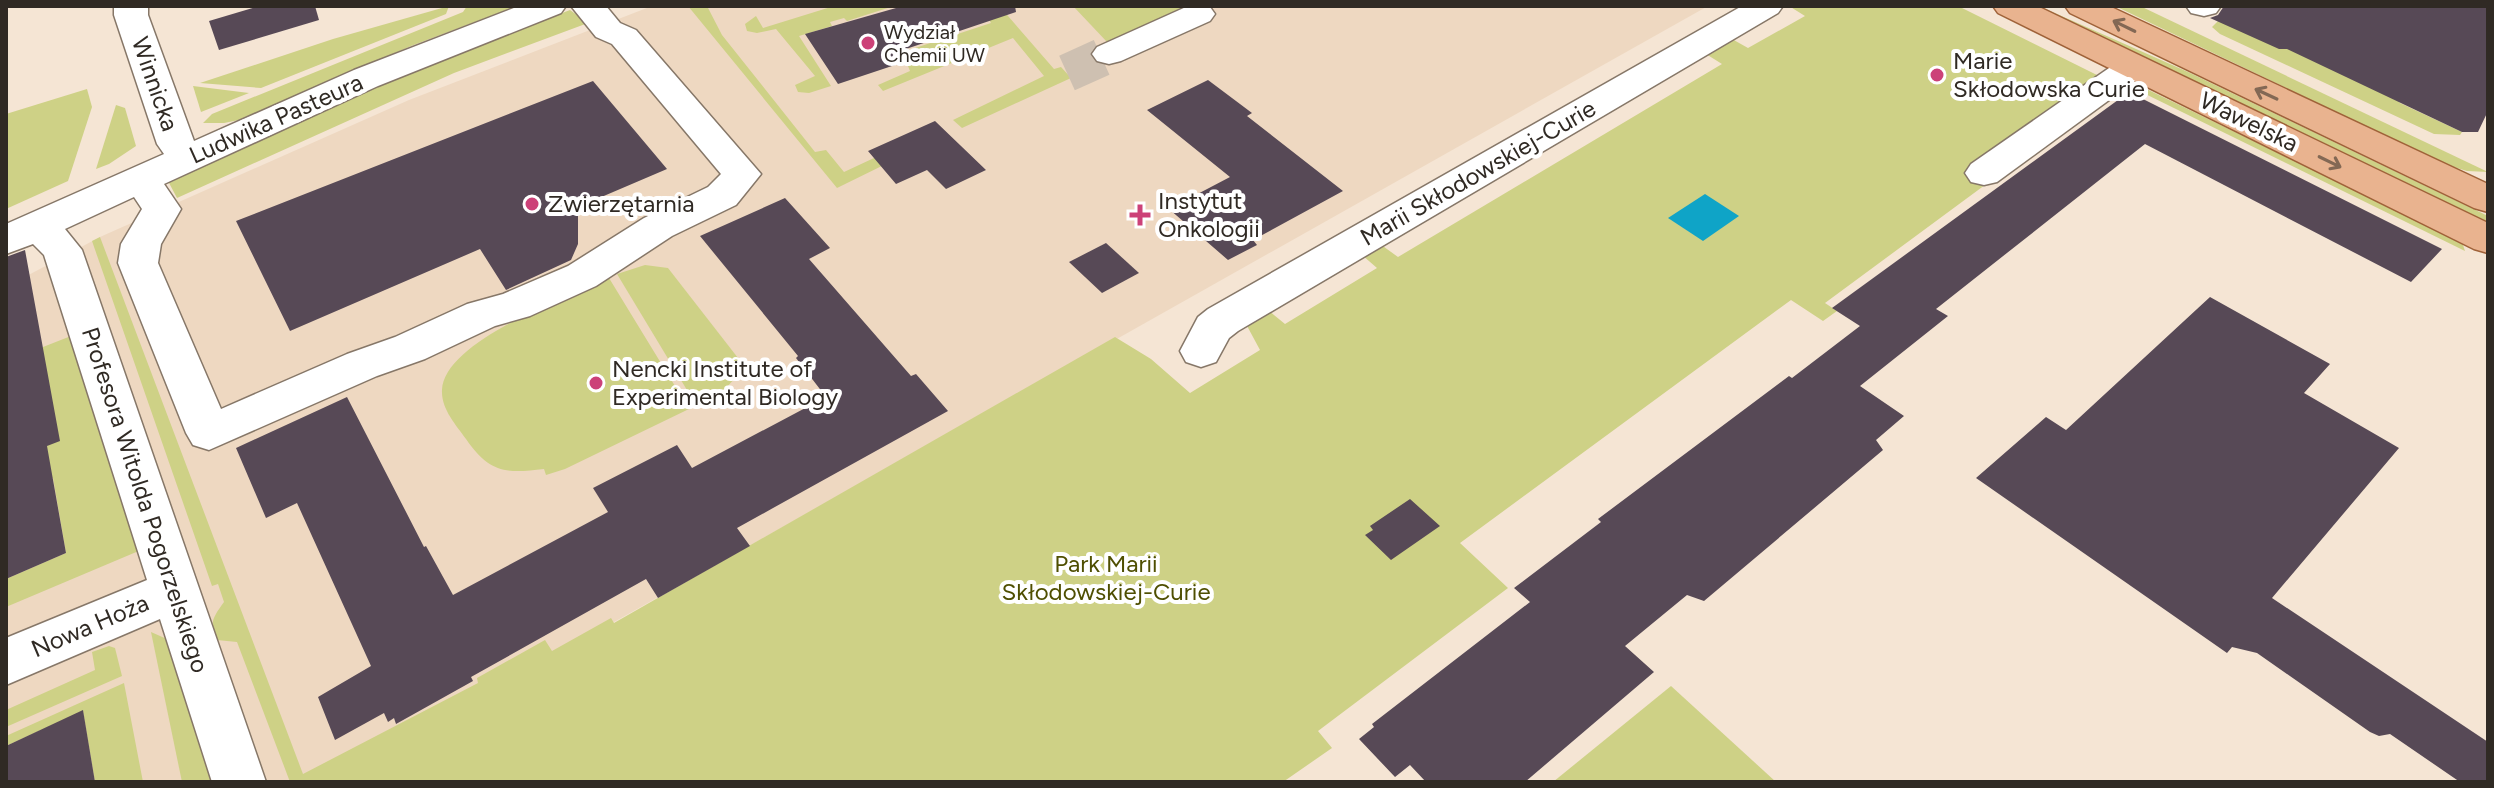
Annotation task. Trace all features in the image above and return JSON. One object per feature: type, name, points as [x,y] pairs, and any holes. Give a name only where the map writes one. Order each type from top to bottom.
[{"type":"main road","name":"Wawelska","points":[[2010,6],[2488,239]]},
{"type":"main road","name":"Wawelska","points":[[2082,6],[2488,199]]},
{"type":"street","name":"Winnicka","points":[[131,6],[131,15],[176,144],[187,158]]},
{"type":"street","name":"Ludwika Pasteura","points":[[22,233],[416,57],[549,6]]},
{"type":"street","points":[[141,179],[162,209],[141,244],[138,263],[209,433],[362,365],[410,348],[482,315],[515,306],[582,276],[658,227],[722,196],[742,174],[624,37],[608,30],[588,6]]},
{"type":"street","name":"Marii Skłodowskiej-Curie","points":[[1201,351],[1213,328],[1223,320],[1766,6]]},
{"type":"street","points":[[1109,54],[1198,14]]},
{"type":"street","points":[[1984,173],[2134,66]]},
{"type":"street","name":"Profesora Witolda Pogorzelskiego","points":[[22,233],[62,250],[239,782]]},
{"type":"street","name":"Nowa Hoża","points":[[6,662],[175,590]]},
{"type":"shaded area","points":[[652,6],[1708,6],[330,782],[6,782],[6,287],[100,237],[409,100]]},
{"type":"green space","points":[[449,6],[446,14],[261,88],[200,83],[333,39]]},
{"type":"green space","points":[[467,6],[517,6],[411,46],[244,119],[203,123],[212,114],[463,12]]},
{"type":"green space","points":[[688,6],[707,6],[722,35],[815,152],[826,150],[844,172],[904,144],[892,161],[837,188]]},
{"type":"green space","points":[[834,6],[894,6],[847,21],[844,18],[830,22],[832,26],[799,36],[831,86],[809,93],[798,92],[795,85],[815,76],[776,29],[757,33],[747,31],[745,24],[756,16],[763,28]]},
{"type":"green space","points":[[1073,6],[1180,6],[1183,9],[1108,43]]},
{"type":"green space","name":"Park Marii Skłodowskiej-Curie","points":[[1789,6],[1958,6],[2101,77],[1989,182],[1825,303],[1837,311],[1823,321],[1791,300],[1460,543],[1508,588],[1318,731],[1332,748],[1283,782],[290,782],[237,642],[217,640],[214,634],[213,620],[224,602],[218,584],[212,586],[92,241],[100,237],[303,774],[478,683],[477,678],[545,640],[552,651],[611,618],[614,623],[1115,337],[1151,359],[1190,393],[1260,350],[1246,324],[1268,310],[1285,324],[1377,268],[1362,255],[1380,244],[1398,257],[1722,64],[1706,54],[1732,39],[1748,48],[1805,16]]},
{"type":"green space","points":[[2039,6],[2188,72],[2488,216],[2488,222]]},
{"type":"green space","points":[[2115,6],[2140,6],[2488,172],[2467,171],[2447,165]]},
{"type":"green space","points":[[1002,9],[1054,69],[1061,67],[1071,78],[962,128],[953,120],[1044,76],[1013,38],[883,91],[878,85],[910,71],[906,61],[912,59],[906,51],[991,23],[987,16]]},
{"type":"green space","points":[[570,10],[588,23],[454,73],[177,198],[168,181],[366,89]]},
{"type":"green space","points":[[2221,18],[2396,98],[2400,103],[2462,132],[2460,135],[2434,134],[2220,34],[2212,27]]},
{"type":"green space","points":[[2132,82],[2462,242],[2465,251],[2125,84]]},
{"type":"green space","points":[[193,86],[249,93],[201,112]]},
{"type":"green space","points":[[87,89],[92,107],[68,181],[6,209],[6,114]]},
{"type":"green space","points":[[116,105],[125,108],[136,146],[96,169]]},
{"type":"green space","points":[[645,265],[668,268],[738,358],[739,374],[724,390],[696,405],[617,274]]},
{"type":"green space","points":[[609,278],[689,409],[565,469],[546,475],[544,469],[518,471],[490,464],[474,450],[447,410],[442,390],[448,372],[463,354],[511,322]]},
{"type":"green space","points":[[71,336],[141,550],[6,607],[6,579],[66,553],[53,478],[24,488],[43,347]]},
{"type":"green space","points":[[151,632],[169,640],[219,782],[182,782]]},
{"type":"green space","points":[[109,646],[115,648],[122,676],[6,727],[6,710],[95,670],[92,652]]},
{"type":"green space","points":[[124,683],[143,782],[95,782],[83,711],[6,746],[6,736]]},
{"type":"green space","points":[[1671,686],[1776,782],[1553,782]]},
{"type":"water","points":[[1705,194],[1739,216],[1703,241],[1668,218]]},
{"type":"building","points":[[259,6],[315,6],[319,20],[219,50],[209,21]]},
{"type":"building","name":"Wydział Chemii UW","points":[[903,6],[1015,6],[1016,12],[900,51],[907,61],[838,84],[805,34]]},
{"type":"building","points":[[2224,6],[2488,6],[2488,111],[2478,132],[2462,132],[2287,49],[2279,49],[2210,18],[2218,15]]},
{"type":"building","points":[[1208,80],[1252,113],[1247,116],[1343,191],[1253,240],[1257,245],[1228,260],[1169,209],[1230,177],[1147,110]]},
{"type":"building","name":"Zwierzętarnia","points":[[593,81],[667,169],[578,207],[578,244],[571,260],[506,290],[480,249],[290,331],[236,221]]},
{"type":"building","points":[[2129,92],[2442,249],[2411,282],[2145,144],[1936,309],[1948,316],[1860,386],[1904,416],[1876,440],[1883,450],[1704,601],[1687,595],[1625,646],[1654,672],[1525,782],[1426,782],[1410,765],[1395,777],[1359,739],[1374,727],[1372,724],[1530,602],[1514,588],[1601,522],[1598,519],[1860,326],[1832,308]]},
{"type":"building","points":[[935,121],[986,170],[946,189],[927,170],[896,184],[868,151]]},
{"type":"building","points":[[785,198],[830,248],[809,259],[911,376],[916,374],[948,411],[737,528],[750,546],[658,598],[646,579],[471,677],[473,681],[396,724],[394,718],[388,722],[384,713],[335,740],[318,697],[371,666],[297,503],[266,518],[236,448],[347,397],[424,547],[453,595],[608,512],[593,488],[677,445],[692,468],[826,397],[796,358],[798,356],[700,236]]},
{"type":"building","points":[[1106,243],[1139,273],[1102,293],[1069,262]]},
{"type":"building","points":[[25,250],[60,441],[47,446],[66,553],[6,579],[6,257]]},
{"type":"building","points":[[2210,297],[2330,364],[2304,393],[2399,448],[2272,598],[2488,742],[2488,782],[2460,782],[2390,734],[2379,736],[2370,732],[2257,653],[2232,647],[2227,653],[1976,478],[2046,417],[2066,430]]},
{"type":"building","points":[[1410,499],[1440,526],[1391,560],[1365,535],[1373,530],[1370,526]]},
{"type":"building","points":[[83,710],[95,782],[6,782],[6,746]]},
{"type":"tunnel","points":[[1067,73],[1109,54]]},
{"type":"place","name":"Wydział Chemii UW","points":[[868,43]]},
{"type":"place","name":"Marie Skłodowska Curie","points":[[1937,75]]},
{"type":"place","name":"Zwierzętarnia","points":[[532,204]]},
{"type":"place","name":"Instytut Onkologii","points":[[1140,215]]},
{"type":"place","name":"Nencki Institute of Experimental Biology","points":[[596,383]]}]
